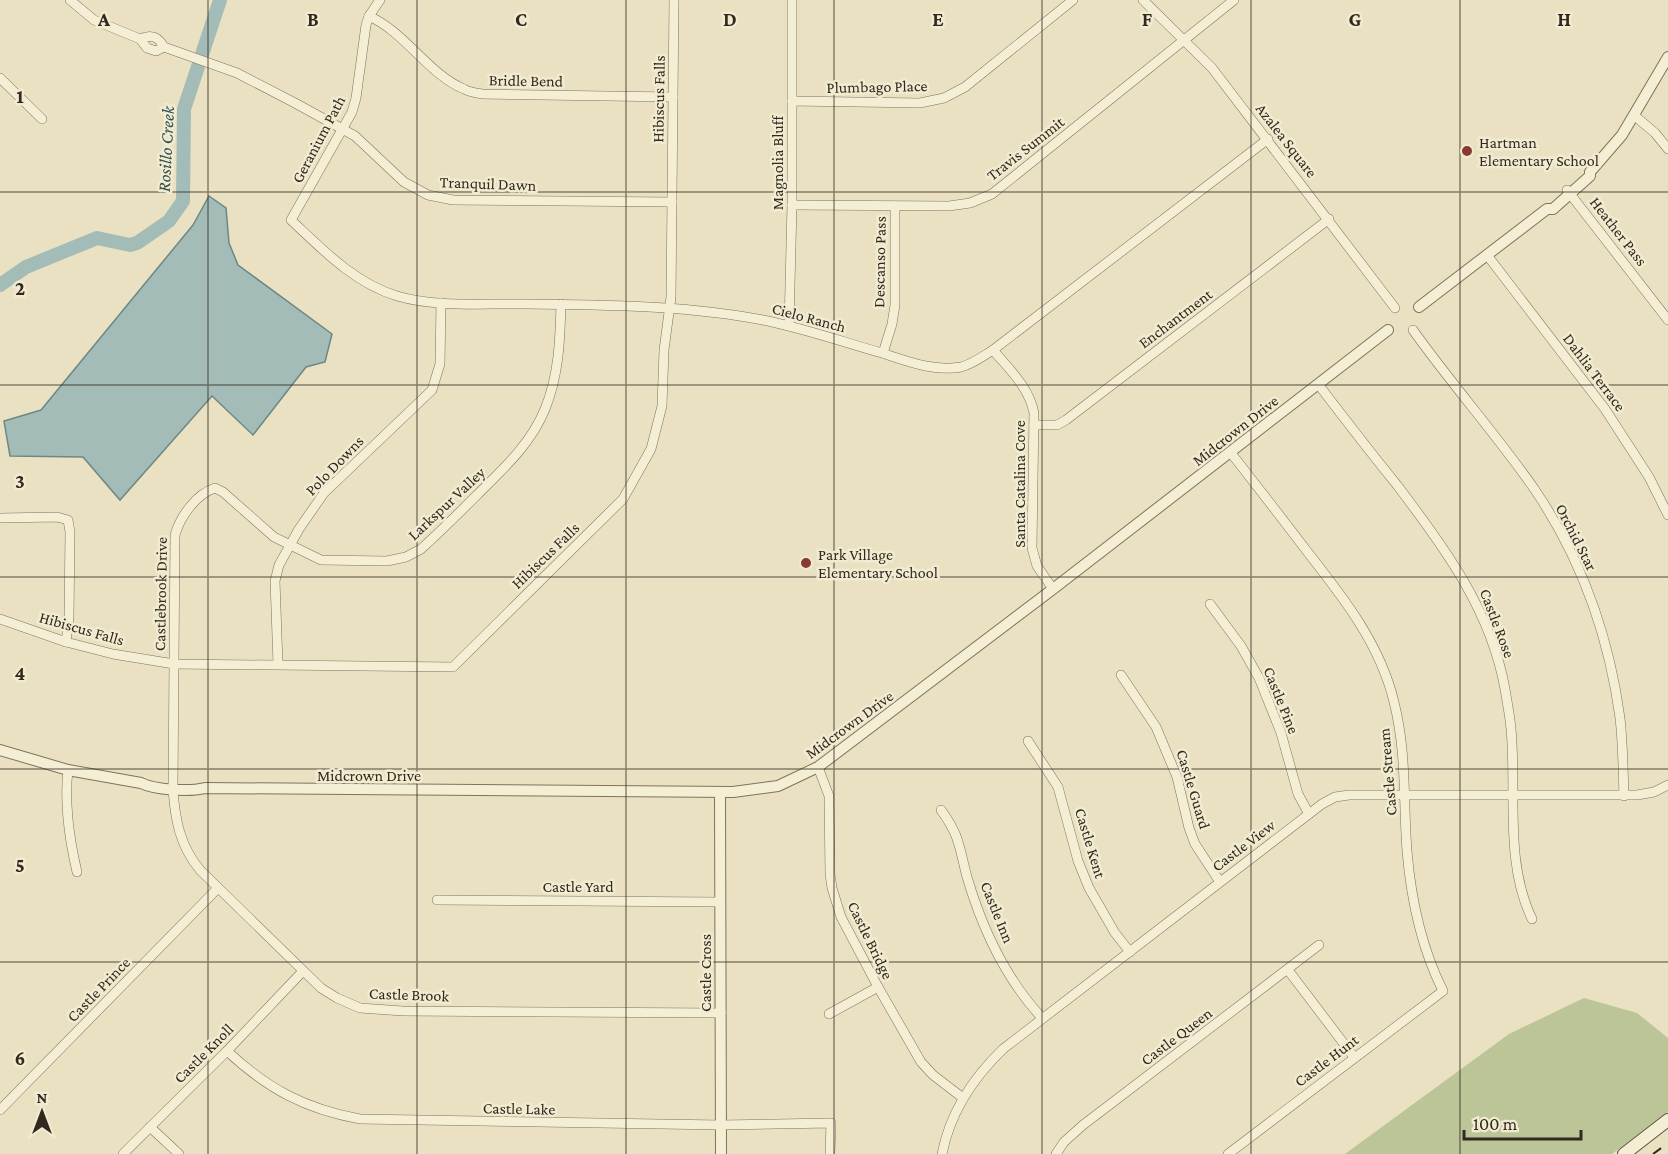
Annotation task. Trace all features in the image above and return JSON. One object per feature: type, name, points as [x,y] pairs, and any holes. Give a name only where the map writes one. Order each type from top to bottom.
[{"type":"main road","points":[[1624,1154],[1668,1120]]},
{"type":"street","name":"Tranquil Dawn","points":[[70,0],[94,20],[140,39],[150,50],[156,51],[164,47]]},
{"type":"street","name":"Geranium Path","points":[[291,220],[352,112],[369,16],[380,0]]},
{"type":"street","name":"Hibiscus Falls","points":[[0,618],[66,642],[113,654],[174,664],[453,667],[623,499],[651,449],[658,427],[663,393],[665,340],[671,308],[674,0]]},
{"type":"street","name":"Magnolia Bluff","points":[[789,326],[792,205],[792,0]]},
{"type":"street","name":"Plumbago Place","points":[[792,101],[920,103],[944,98],[965,87],[1072,0]]},
{"type":"street","name":"Azalea Square","points":[[1143,0],[1212,68],[1395,308]]},
{"type":"street","name":"Travis Summit","points":[[792,205],[949,206],[970,203],[992,194],[1234,0]]},
{"type":"street","name":"Bridle Bend","points":[[369,16],[390,27],[446,79],[464,90],[482,94],[673,98]]},
{"type":"street","name":"Tranquil Dawn","points":[[140,39],[154,36],[164,47],[237,73],[343,129],[355,136],[404,182],[428,195],[453,200],[672,202]]},
{"type":"street","points":[[1419,307],[1548,210],[1553,209],[1569,192],[1590,176],[1590,172],[1635,116],[1668,57]]},
{"type":"street","points":[[0,78],[42,118]]},
{"type":"street","points":[[1635,116],[1651,128],[1668,149]]},
{"type":"street","name":"Cielo Ranch","points":[[291,220],[358,278],[398,296],[441,303],[671,308],[789,326],[926,366],[950,368],[974,362],[993,350],[1268,139]]},
{"type":"street","name":"Heather Pass","points":[[1569,192],[1668,320]]},
{"type":"street","name":"Descanso Pass","points":[[883,353],[894,311],[895,206]]},
{"type":"street","name":"Enchantment","points":[[1034,425],[1057,425],[1066,420],[1329,219]]},
{"type":"street","name":"Dahlia Terrace","points":[[1487,255],[1605,409],[1644,469],[1668,515]]},
{"type":"street","name":"Polo Downs","points":[[278,664],[275,581],[279,565],[324,493],[432,390],[440,364],[441,303]]},
{"type":"street","name":"Larkspur Valley","points":[[215,488],[223,492],[274,537],[321,560],[387,561],[406,557],[429,543],[520,452],[534,430],[545,409],[554,381],[559,348],[561,304]]},
{"type":"street","name":"Midcrown Drive","points":[[0,750],[68,770],[141,783],[148,787],[173,786],[195,790],[205,788],[720,792],[778,786],[818,767],[1231,453],[1388,330]]},
{"type":"street","name":"Orchid Star","points":[[1413,330],[1534,489],[1564,537],[1596,611],[1615,688],[1622,742],[1624,796]]},
{"type":"street","name":"Santa Catalina Cove","points":[[993,350],[1030,396],[1034,413],[1032,548],[1037,566],[1053,589]]},
{"type":"street","name":"Castle Rose","points":[[1318,384],[1431,529],[1472,594],[1488,629],[1505,686],[1511,729],[1518,866],[1525,901],[1532,919]]},
{"type":"street","name":"Castle Stream","points":[[1231,453],[1344,598],[1372,644],[1384,672],[1394,700],[1402,739],[1407,850],[1414,909],[1435,973],[1443,990]]},
{"type":"street","name":"Castlebrook Drive","points":[[173,717],[175,535],[181,519],[206,491],[215,488]]},
{"type":"street","points":[[0,518],[57,517],[68,520],[70,532],[69,617],[66,642]]},
{"type":"street","name":"Castle Pine","points":[[1210,604],[1241,646],[1259,678],[1281,733],[1298,794],[1309,814]]},
{"type":"street","name":"Castle Guard","points":[[1121,675],[1156,727],[1177,777],[1195,844],[1220,882]]},
{"type":"street","name":"Castle Brook","points":[[173,717],[173,786],[176,822],[185,847],[194,863],[321,988],[337,998],[370,1010],[721,1013]]},
{"type":"street","name":"Castle Kent","points":[[1028,741],[1058,787],[1078,861],[1089,888],[1104,915],[1130,952]]},
{"type":"street","name":"Castle Bridge","points":[[818,767],[830,796],[830,874],[836,906],[878,987],[921,1062],[933,1075],[963,1098]]},
{"type":"street","points":[[68,770],[66,801],[68,834],[76,872]]},
{"type":"street","name":"Castle View","points":[[942,1154],[947,1134],[963,1098],[988,1064],[1007,1045],[1328,801],[1344,795],[1624,796],[1647,794],[1668,785]]},
{"type":"street","name":"Castle Cross","points":[[720,792],[721,1154]]},
{"type":"street","name":"Castle Inn","points":[[940,810],[952,825],[959,839],[967,877],[988,934],[1010,975],[1042,1018]]},
{"type":"street","name":"Castle Prince","points":[[0,1110],[218,888]]},
{"type":"street","name":"Castle Yard","points":[[437,900],[720,902]]},
{"type":"street","name":"Castle Queen","points":[[1056,1154],[1064,1142],[1083,1125],[1319,945]]},
{"type":"street","points":[[1288,970],[1354,1057]]},
{"type":"street","name":"Castle Knoll","points":[[123,1154],[227,1052],[303,971]]},
{"type":"street","points":[[829,1014],[878,987]]},
{"type":"street","name":"Castle Hunt","points":[[1228,1154],[1443,990]]},
{"type":"street","name":"Castle Lake","points":[[227,1052],[250,1073],[294,1100],[326,1112],[360,1119],[721,1125],[831,1123],[830,1154]]},
{"type":"street","points":[[150,1127],[179,1154]]},
{"type":"green space","points":[[1584,998],[1637,1013],[1668,1038],[1668,1112],[1612,1154],[1345,1154],[1509,1034]]},
{"type":"water","points":[[209,196],[226,208],[229,243],[238,265],[332,334],[325,362],[306,367],[253,435],[212,396],[120,500],[83,457],[10,456],[4,421],[41,410],[193,225]]},
{"type":"waterway","name":"Rosillo Creek","points":[[0,285],[26,267],[97,238],[130,245],[137,243],[169,221],[183,201],[184,109],[220,0]]},
{"type":"railway","points":[[1653,1154],[1668,1143]]},
{"type":"place","name":"Hartman Elementary School","points":[[1467,151]]},
{"type":"place","name":"Park Village Elementary School","points":[[806,563]]}]
